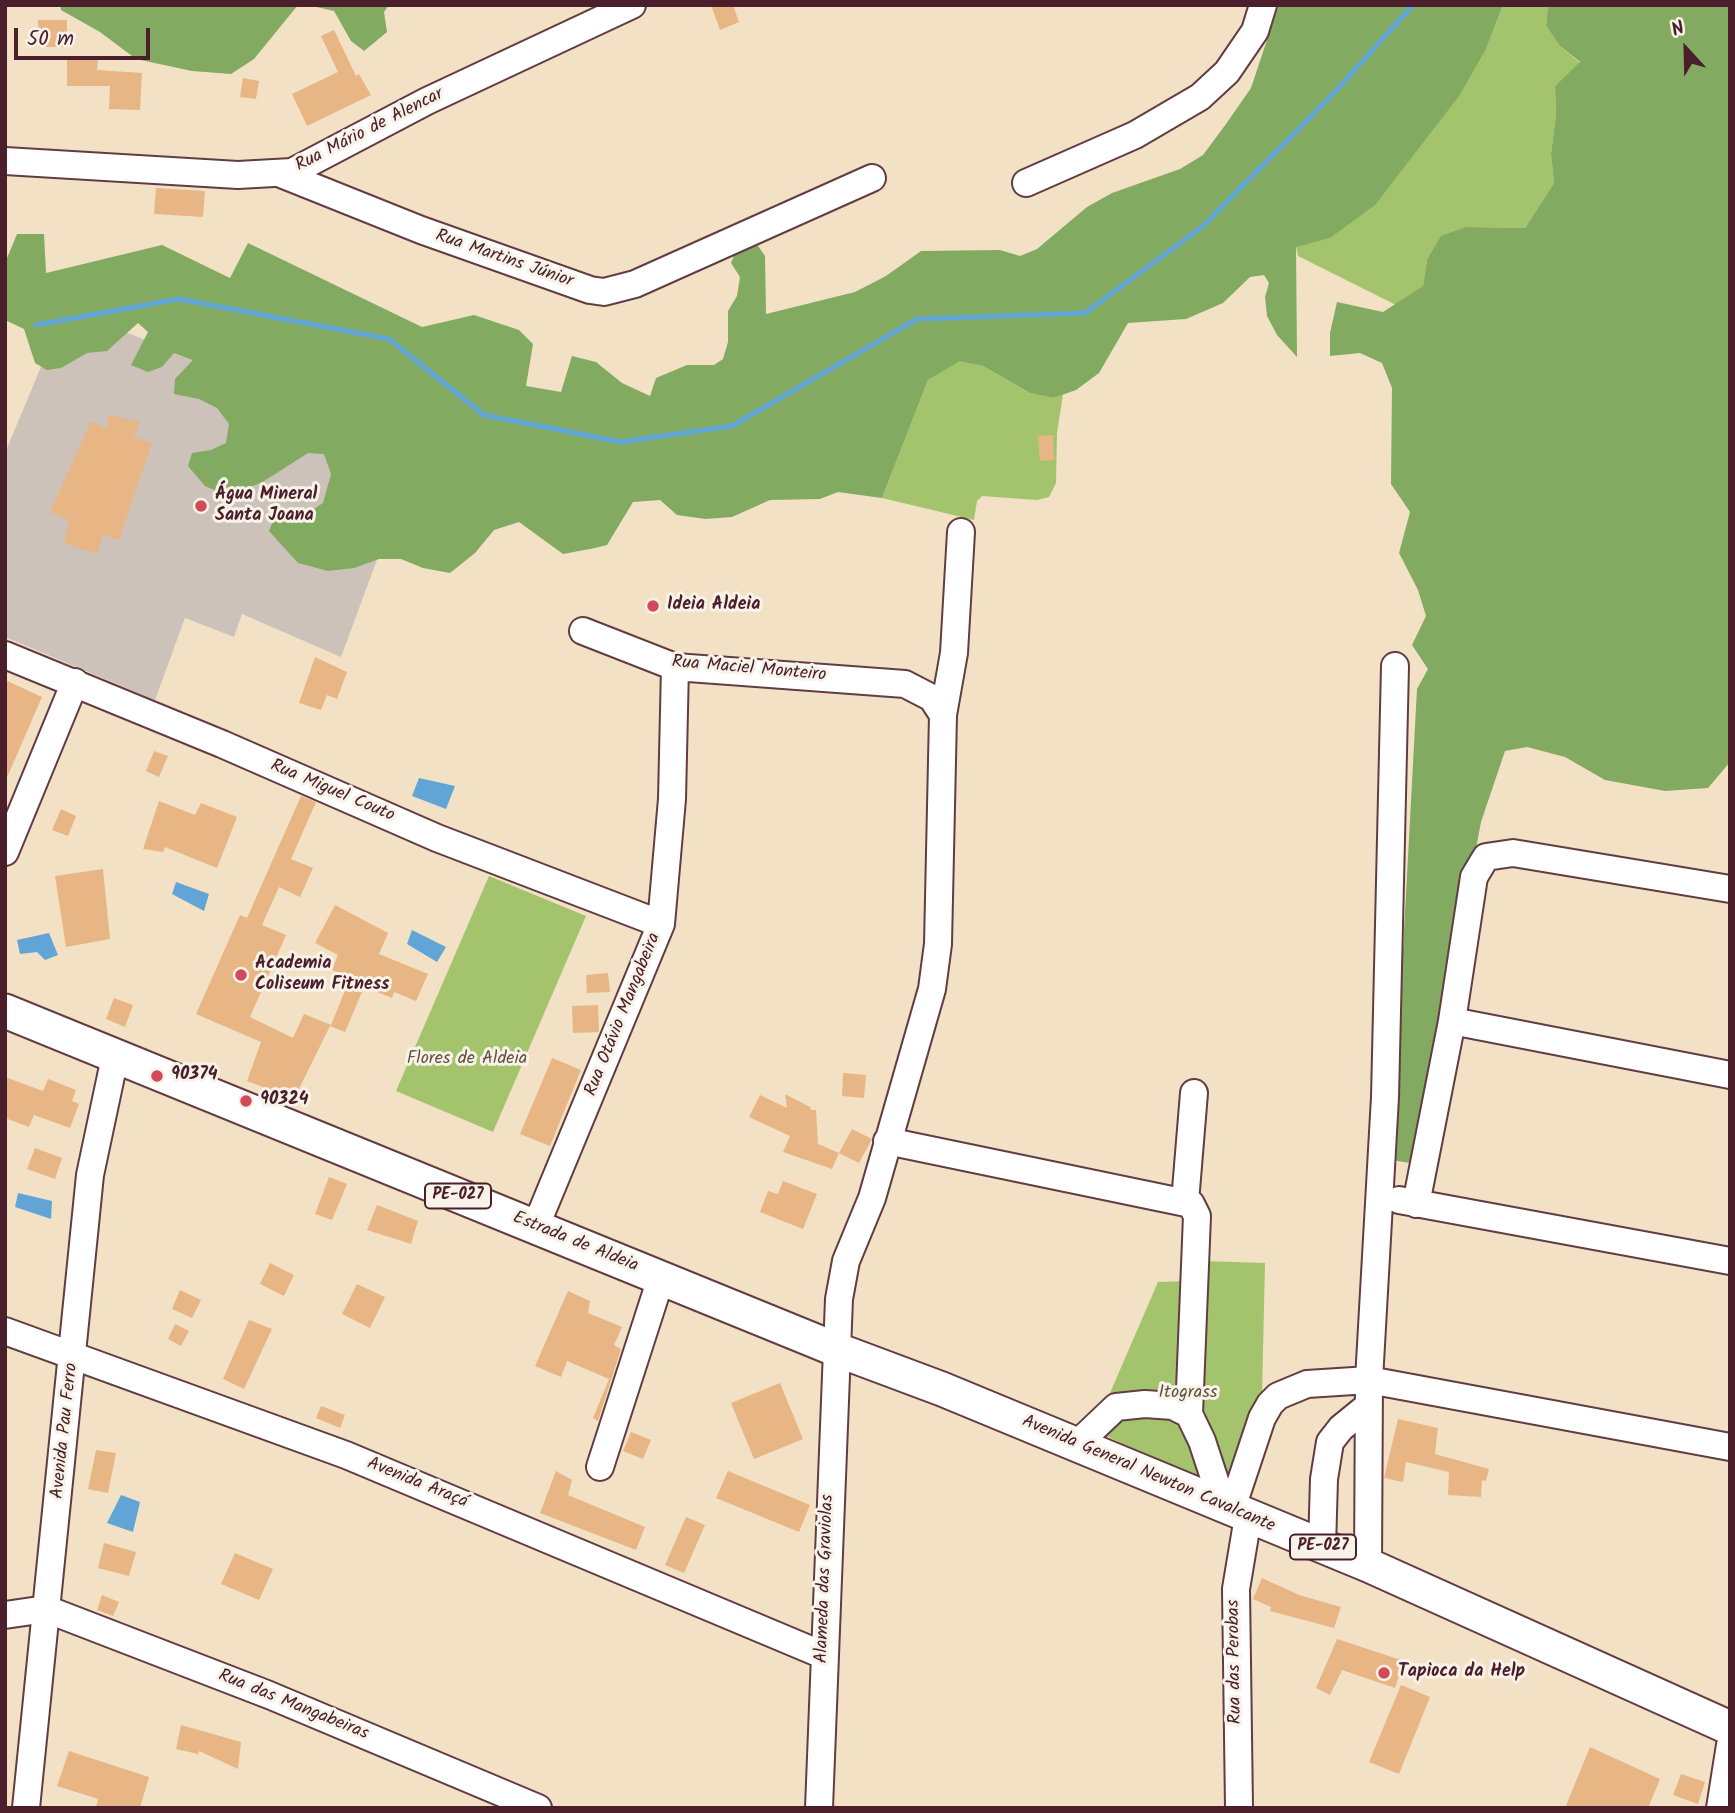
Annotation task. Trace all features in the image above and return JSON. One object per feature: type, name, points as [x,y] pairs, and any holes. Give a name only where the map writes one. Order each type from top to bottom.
[{"type":"main road","name":"Estrada de Aldeia","points":[[5,1011],[277,1119],[535,1228],[835,1349],[912,1377]]},
{"type":"main road","name":"Avenida General Newton Cavalcante","points":[[912,1377],[1368,1565],[1730,1728]]},
{"type":"street","name":"Rua Mário de Alencar","points":[[5,161],[238,175],[281,174],[300,168],[427,102],[632,5]]},
{"type":"street","points":[[1026,183],[1135,135],[1200,97],[1227,72],[1255,31],[1263,5]]},
{"type":"street","name":"Rua Martins Júnior","points":[[281,174],[421,230],[590,290],[604,292],[635,284],[872,178]]},
{"type":"street","name":"Alameda das Graviolas","points":[[819,1808],[835,1349],[841,1279],[856,1231],[872,1198],[932,989],[936,966],[943,715],[954,653],[961,532]]},
{"type":"street","name":"Rua Maciel Monteiro","points":[[583,631],[675,667],[887,681],[919,689],[939,704],[943,715]]},
{"type":"street","name":"Rua Miguel Couto","points":[[5,656],[75,682],[437,838],[661,924]]},
{"type":"street","points":[[1368,1565],[1368,1406],[1382,1166],[1395,666]]},
{"type":"street","name":"Rua Otávio Mangabeira","points":[[535,1228],[661,924],[672,799],[675,667]]},
{"type":"street","points":[[5,852],[75,682]]},
{"type":"street","points":[[1416,1204],[1452,1021],[1474,877],[1486,857],[1513,853],[1730,889]]},
{"type":"street","points":[[1452,1021],[1730,1075]]},
{"type":"street","name":"Avenida Pau Ferro","points":[[26,1808],[74,1355],[90,1175],[115,1056]]},
{"type":"street","points":[[1185,1202],[1194,1093]]},
{"type":"street","points":[[887,1141],[1191,1205],[1197,1216],[1189,1414],[1234,1512]]},
{"type":"street","points":[[1382,1166],[1422,1175]]},
{"type":"street","points":[[1380,1195],[1416,1204],[1730,1261]]},
{"type":"street","points":[[600,1467],[661,1278]]},
{"type":"street","name":"Avenida Araçá","points":[[5,1331],[36,1345],[74,1355],[411,1481],[823,1655]]},
{"type":"street","points":[[5,1353],[36,1345]]},
{"type":"street","name":"Rua das Perobas","points":[[1239,1808],[1234,1512],[1262,1418],[1278,1396],[1307,1384],[1369,1380],[1730,1447]]},
{"type":"street","points":[[1076,1445],[1116,1407],[1145,1404],[1173,1406],[1189,1414]]},
{"type":"street","points":[[1322,1547],[1324,1479],[1330,1442],[1351,1417],[1368,1406]]},
{"type":"street","points":[[5,1615],[46,1609]]},
{"type":"street","name":"Rua das Mangabeiras","points":[[46,1609],[268,1695],[538,1808]]},
{"type":"street","points":[[1720,1808],[1730,1745]]},
{"type":"shaded area","name":"Água Mineral Santa Joana","points":[[120,330],[419,446],[341,657],[242,614],[234,637],[185,618],[155,700],[5,637],[5,453],[43,362]]},
{"type":"green space","points":[[60,5],[298,5],[254,59],[231,74],[192,71],[136,59],[100,32],[61,10]]},
{"type":"green space","points":[[308,5],[389,5],[384,12],[387,32],[364,51],[351,41],[334,11]]},
{"type":"green space","points":[[1503,5],[1548,5],[1546,26],[1560,46],[1580,63],[1555,86],[1556,115],[1551,154],[1554,183],[1525,228],[1466,227],[1427,260],[1423,286],[1396,305],[1298,256],[1296,246],[1330,238],[1486,49]]},
{"type":"green space","points":[[1503,5],[1486,49],[1459,96],[1375,205],[1330,238],[1296,247],[1297,357],[1277,335],[1267,316],[1265,297],[1269,283],[1264,275],[1250,277],[1223,303],[1186,319],[1128,323],[1099,373],[1076,390],[1053,398],[1030,393],[983,366],[960,361],[928,380],[882,498],[838,492],[820,499],[770,500],[732,517],[705,519],[677,515],[660,500],[633,502],[607,545],[595,548],[563,554],[519,522],[494,530],[475,553],[450,573],[423,568],[401,559],[379,559],[354,568],[328,571],[298,563],[269,531],[273,521],[303,516],[323,503],[331,474],[324,454],[308,453],[261,483],[226,495],[205,486],[188,466],[192,453],[211,450],[226,443],[229,424],[217,408],[199,399],[174,394],[175,379],[193,360],[174,353],[162,367],[148,372],[131,365],[148,332],[138,323],[107,351],[87,353],[61,368],[47,370],[35,363],[24,329],[5,320],[5,263],[17,234],[44,234],[46,273],[162,245],[230,278],[248,243],[422,327],[474,315],[519,330],[533,344],[526,386],[561,392],[572,356],[596,362],[622,383],[650,396],[656,378],[687,365],[714,365],[723,359],[728,342],[728,311],[737,296],[740,277],[731,263],[736,251],[756,243],[765,256],[766,314],[855,292],[886,276],[921,251],[1000,250],[1020,256],[1037,249],[1087,207],[1112,193],[1180,169],[1203,155],[1226,124],[1251,88],[1278,7]]},
{"type":"green space","points":[[1548,5],[1730,5],[1730,762],[1708,788],[1665,791],[1605,780],[1565,757],[1527,747],[1505,751],[1481,822],[1417,1160],[1411,1163],[1397,1161],[1392,1155],[1417,689],[1428,669],[1412,645],[1426,616],[1418,590],[1399,553],[1410,512],[1391,484],[1392,388],[1382,363],[1360,353],[1330,356],[1330,333],[1337,302],[1383,312],[1423,286],[1427,260],[1441,236],[1466,227],[1525,228],[1554,183],[1551,154],[1556,115],[1555,86],[1580,62],[1560,46],[1546,26]]},
{"type":"green space","points":[[960,360],[983,366],[1030,393],[1053,398],[1063,394],[1057,433],[1056,483],[1049,497],[1037,500],[982,496],[977,501],[974,520],[882,498],[928,380]]},
{"type":"green space","name":"Flores de Aldeia","points":[[489,876],[586,916],[493,1132],[396,1091]]},
{"type":"green space","name":"Itograss","points":[[1203,1261],[1265,1263],[1262,1396],[1226,1493],[1094,1430],[1158,1282],[1186,1281]]},
{"type":"water","points":[[419,778],[455,786],[446,809],[412,796]]},
{"type":"water","points":[[176,882],[209,894],[204,911],[172,894]]},
{"type":"water","points":[[412,930],[446,947],[437,962],[407,944]]},
{"type":"water","points":[[49,933],[58,955],[45,960],[37,952],[20,954],[17,940]]},
{"type":"water","points":[[18,1193],[52,1201],[51,1219],[15,1207]]},
{"type":"water","points":[[121,1495],[140,1502],[133,1532],[107,1523]]},
{"type":"building","points":[[711,5],[733,5],[739,22],[720,30]]},
{"type":"building","points":[[38,20],[67,20],[67,47],[39,47]]},
{"type":"building","points":[[334,30],[356,76],[359,74],[371,95],[307,126],[292,94],[338,72],[321,36]]},
{"type":"building","points":[[67,60],[98,60],[97,70],[142,73],[140,110],[109,109],[110,86],[67,86]]},
{"type":"building","points":[[243,78],[259,81],[256,99],[240,97]]},
{"type":"building","points":[[156,188],[205,191],[203,217],[154,214]]},
{"type":"building","points":[[108,415],[140,422],[134,437],[152,443],[119,540],[103,535],[97,554],[64,543],[69,520],[50,512],[91,421],[108,429]]},
{"type":"building","points":[[1053,435],[1054,460],[1040,461],[1038,436]]},
{"type":"building","points":[[315,657],[347,672],[337,699],[327,695],[321,710],[299,703]]},
{"type":"building","points":[[5,680],[42,697],[5,782]]},
{"type":"building","points":[[154,751],[168,756],[159,777],[146,771]]},
{"type":"building","points":[[301,796],[316,802],[291,859],[313,868],[300,897],[279,887],[262,925],[286,935],[250,1017],[293,1038],[304,1014],[331,1025],[350,978],[332,970],[338,955],[315,943],[335,905],[388,933],[379,954],[428,974],[416,1001],[394,992],[392,998],[364,987],[345,1032],[330,1026],[294,1099],[247,1081],[261,1042],[196,1014],[240,915],[247,918]]},
{"type":"building","points":[[159,801],[195,815],[201,803],[237,817],[217,868],[165,847],[163,852],[143,849]]},
{"type":"building","points":[[61,809],[76,816],[68,836],[52,830]]},
{"type":"building","points":[[103,869],[110,939],[66,947],[55,876]]},
{"type":"building","points":[[608,973],[610,992],[587,993],[586,975]]},
{"type":"building","points":[[114,998],[133,1005],[125,1027],[106,1019]]},
{"type":"building","points":[[598,1005],[599,1032],[573,1033],[572,1006]]},
{"type":"building","points":[[552,1058],[581,1070],[550,1146],[520,1134]]},
{"type":"building","points":[[843,1073],[866,1075],[864,1098],[842,1096]]},
{"type":"building","points":[[5,1077],[43,1091],[48,1079],[76,1090],[72,1101],[79,1104],[70,1128],[34,1115],[29,1127],[5,1118]]},
{"type":"building","points":[[785,1094],[811,1110],[816,1110],[818,1144],[839,1153],[832,1169],[783,1152],[790,1136],[749,1117],[760,1095],[787,1108]]},
{"type":"building","points":[[852,1129],[872,1139],[859,1163],[839,1153]]},
{"type":"building","points":[[35,1148],[62,1158],[55,1179],[27,1169]]},
{"type":"building","points":[[329,1177],[347,1184],[332,1220],[315,1214]]},
{"type":"building","points":[[783,1181],[817,1194],[803,1229],[760,1212],[768,1191],[778,1194]]},
{"type":"building","points":[[377,1205],[418,1221],[411,1244],[367,1230]]},
{"type":"building","points":[[270,1263],[294,1275],[284,1296],[260,1284]]},
{"type":"building","points":[[357,1284],[385,1297],[370,1328],[342,1314]]},
{"type":"building","points":[[180,1290],[201,1300],[192,1318],[172,1309]]},
{"type":"building","points":[[568,1291],[590,1301],[588,1313],[622,1327],[614,1345],[621,1349],[598,1421],[593,1418],[609,1379],[567,1361],[561,1377],[535,1366]]},
{"type":"building","points":[[249,1320],[272,1329],[244,1389],[223,1379]]},
{"type":"building","points":[[175,1324],[189,1331],[181,1346],[168,1339]]},
{"type":"building","points":[[780,1383],[803,1439],[754,1459],[731,1403]]},
{"type":"building","points":[[321,1406],[345,1415],[340,1428],[316,1418]]},
{"type":"building","points":[[1398,1419],[1438,1428],[1435,1454],[1489,1469],[1486,1481],[1482,1480],[1481,1497],[1448,1495],[1449,1472],[1406,1462],[1403,1482],[1384,1478]]},
{"type":"building","points":[[631,1432],[651,1440],[643,1459],[623,1451]]},
{"type":"building","points":[[96,1450],[116,1453],[108,1493],[88,1489]]},
{"type":"building","points":[[556,1471],[572,1480],[568,1495],[645,1527],[636,1550],[540,1513]]},
{"type":"building","points":[[728,1471],[810,1505],[799,1532],[716,1498]]},
{"type":"building","points":[[686,1517],[705,1525],[684,1573],[665,1565]]},
{"type":"building","points":[[104,1543],[136,1552],[129,1576],[98,1568]]},
{"type":"building","points":[[235,1553],[273,1569],[259,1600],[221,1584]]},
{"type":"building","points":[[1262,1578],[1299,1595],[1341,1607],[1334,1628],[1270,1611],[1271,1607],[1253,1599]]},
{"type":"building","points":[[102,1595],[119,1602],[113,1616],[97,1610]]},
{"type":"building","points":[[1337,1639],[1404,1661],[1395,1688],[1342,1670],[1330,1695],[1316,1688]]},
{"type":"building","points":[[1401,1685],[1430,1697],[1399,1774],[1369,1762]]},
{"type":"building","points":[[181,1725],[241,1742],[238,1769],[199,1751],[198,1754],[176,1749]]},
{"type":"building","points":[[1590,1747],[1660,1779],[1648,1808],[1565,1808]]},
{"type":"building","points":[[69,1751],[149,1777],[140,1808],[96,1808],[98,1799],[57,1786]]},
{"type":"building","points":[[1681,1774],[1705,1782],[1698,1804],[1673,1795]]},
{"type":"waterway","points":[[36,325],[179,299],[389,339],[484,415],[621,442],[732,426],[917,319],[1085,313],[1202,227],[1333,94],[1413,5]]},
{"type":"place","name":"Água Mineral Santa Joana","points":[[201,506]]},
{"type":"place","name":"Ideia Aldeia","points":[[653,606]]},
{"type":"place","name":"Academia Coliseum Fitness","points":[[241,975]]},
{"type":"place","name":"90374","points":[[157,1076]]},
{"type":"place","name":"90324","points":[[246,1101]]},
{"type":"place","name":"Tapioca da Help","points":[[1384,1673]]}]
